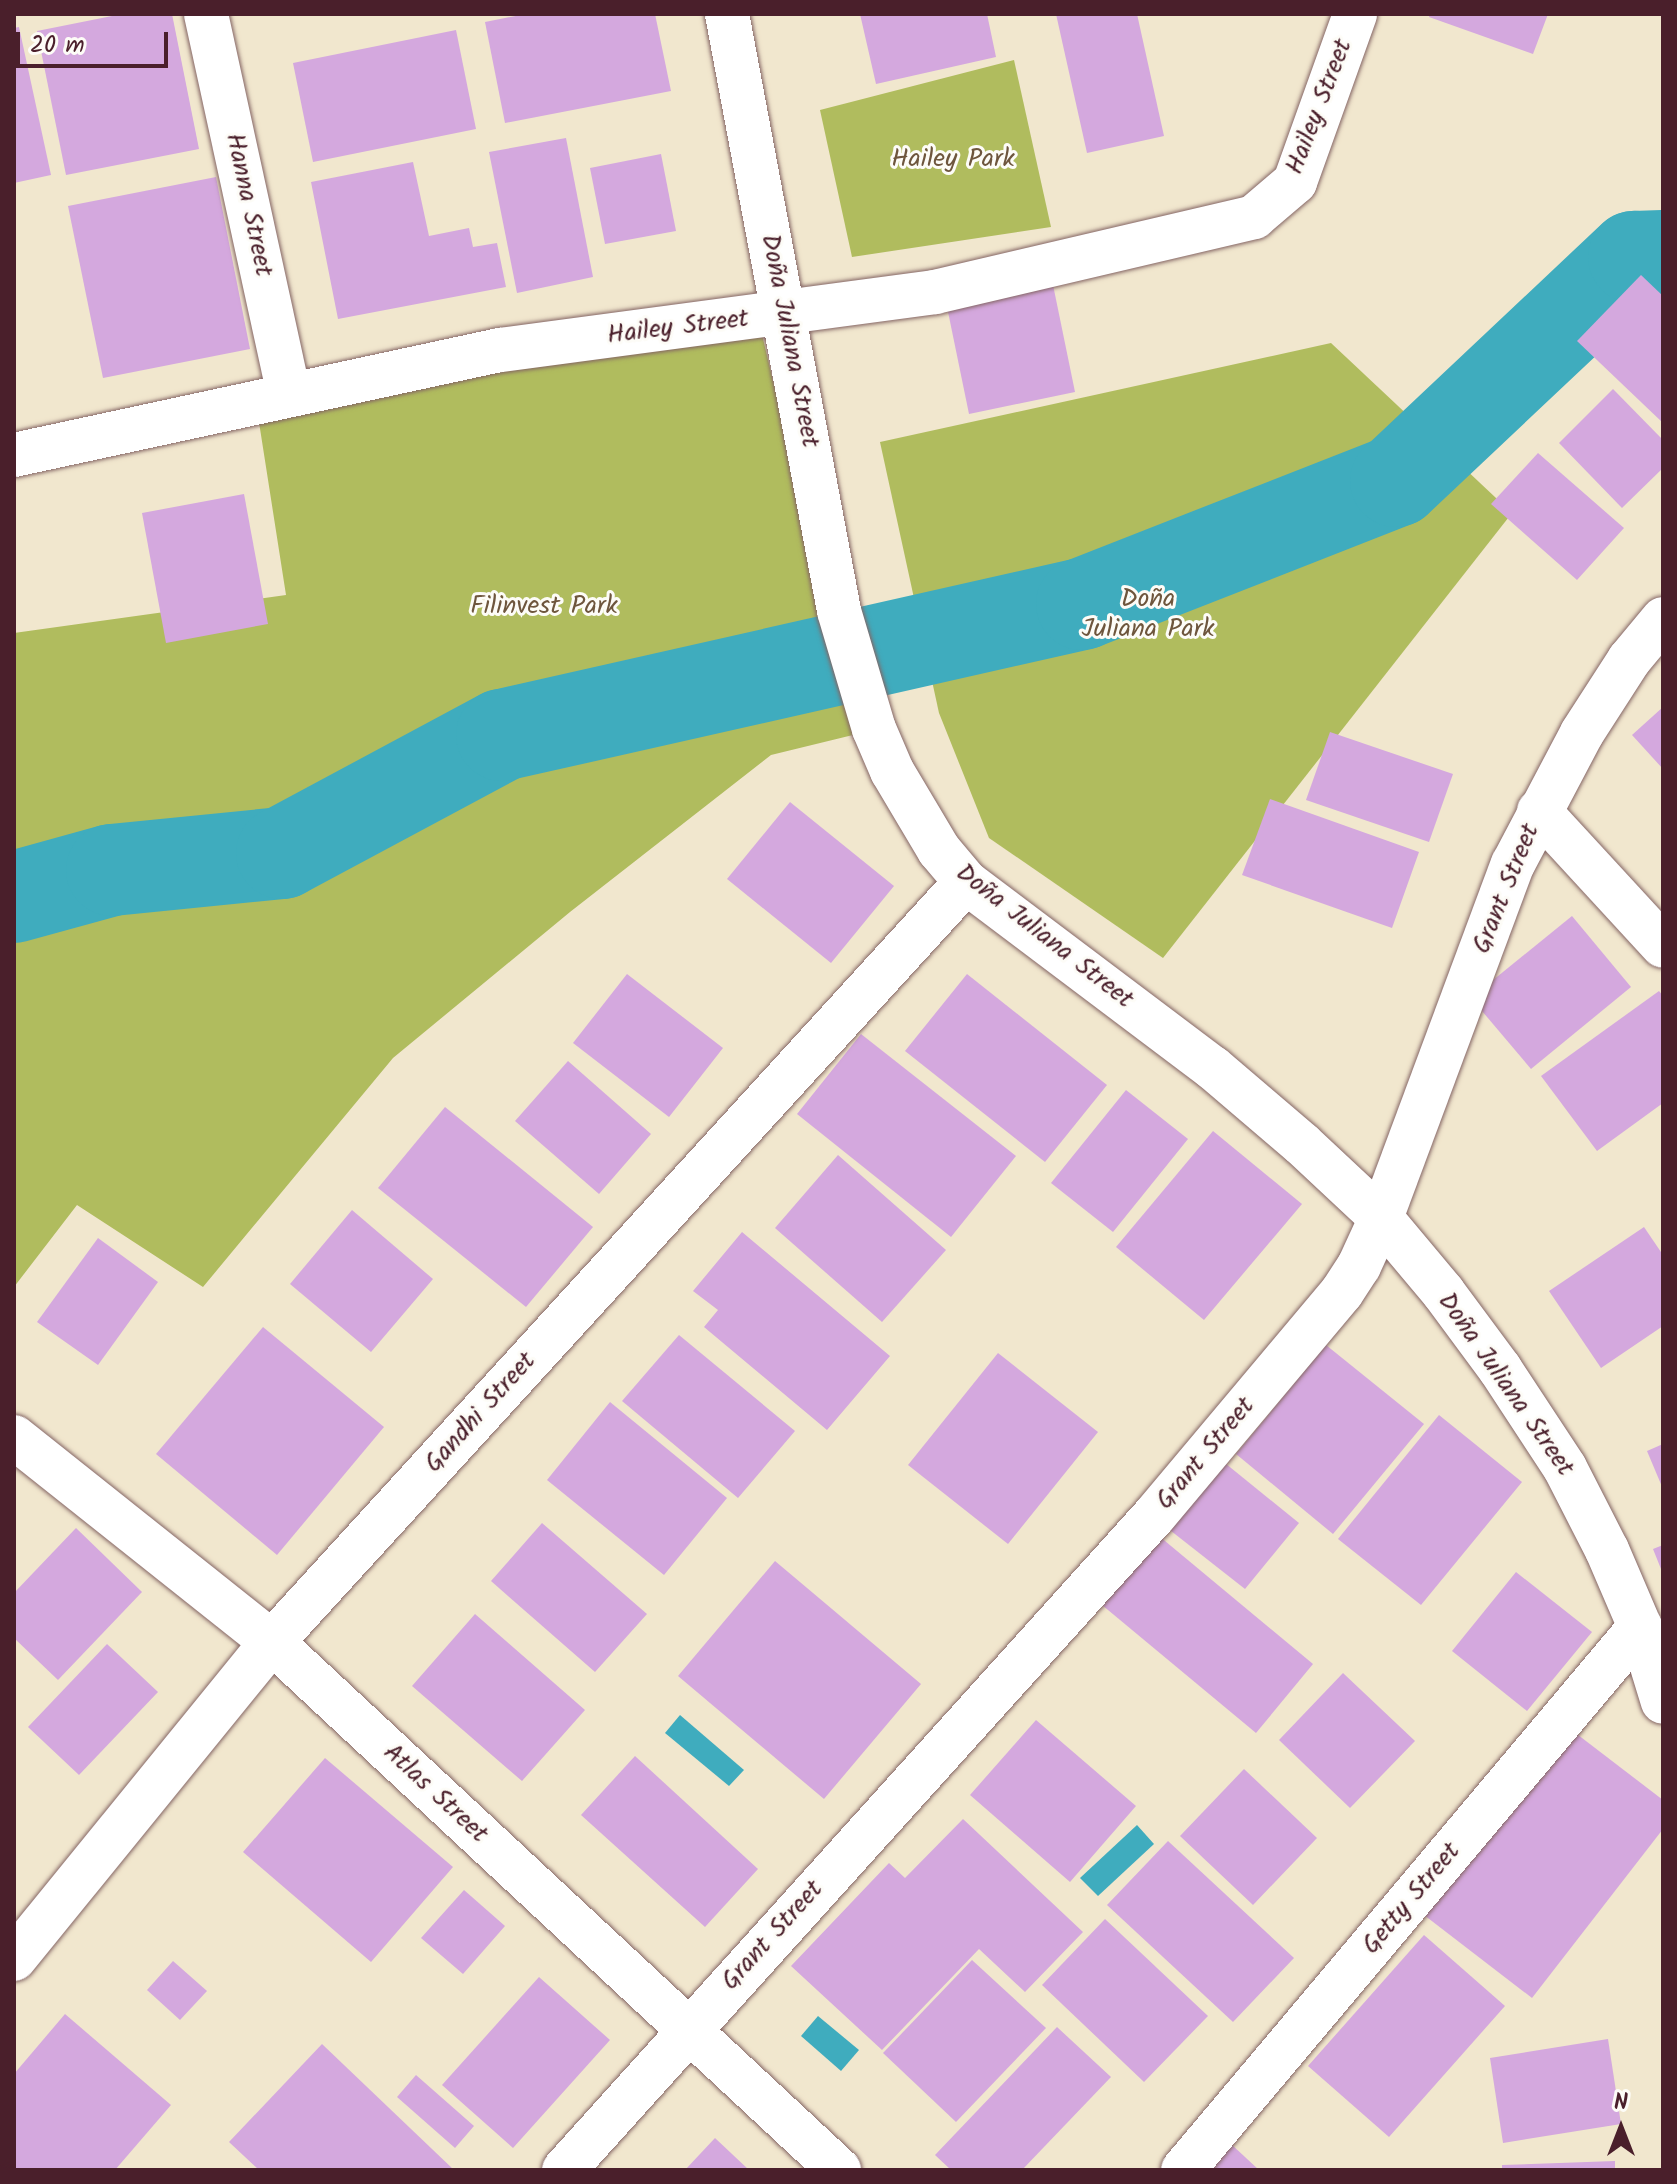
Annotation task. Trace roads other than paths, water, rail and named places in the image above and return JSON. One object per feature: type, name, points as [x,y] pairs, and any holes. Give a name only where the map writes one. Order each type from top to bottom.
[{"type":"street","name":"Hanna Street","points":[[206,14],[289,395]]},
{"type":"street","name":"Doña Juliana Street","points":[[727,14],[839,611],[874,729],[914,811],[966,882],[1213,1068],[1302,1144],[1381,1218],[1500,1369],[1565,1468],[1607,1550],[1640,1627],[1663,1702]]},
{"type":"street","name":"Hailey Street","points":[[14,455],[501,350],[785,315],[935,292],[1254,217],[1295,182],[1355,14]]},
{"type":"street","name":"Grant Street","points":[[564,2170],[1154,1516],[1342,1292],[1359,1266],[1381,1218],[1513,864],[1582,733],[1629,660],[1663,619]]},
{"type":"street","points":[[1539,811],[1663,946]]},
{"type":"street","name":"Gandhi Street","points":[[14,1959],[272,1642],[966,882]]},
{"type":"street","name":"Atlas Street","points":[[14,1437],[272,1642],[839,2170]]},
{"type":"street","name":"Getty Street","points":[[1183,2170],[1640,1627]]},
{"type":"water","points":[[680,1715],[744,1770],[729,1786],[665,1733]]},
{"type":"water","points":[[1137,1825],[1154,1844],[1098,1896],[1080,1878]]},
{"type":"water","points":[[818,2016],[859,2050],[841,2071],[801,2036]]},
{"type":"waterway","points":[[14,897],[112,870],[282,853],[502,735],[1082,604],[1396,481],[1634,257],[1663,256]]},
{"type":"park label","name":"Hailey Park","points":[[953,160]]},
{"type":"park label","name":"Filinvest Park","points":[[544,607]]},
{"type":"park label","name":"Doña Juliana Park","points":[[1148,615]]}]
